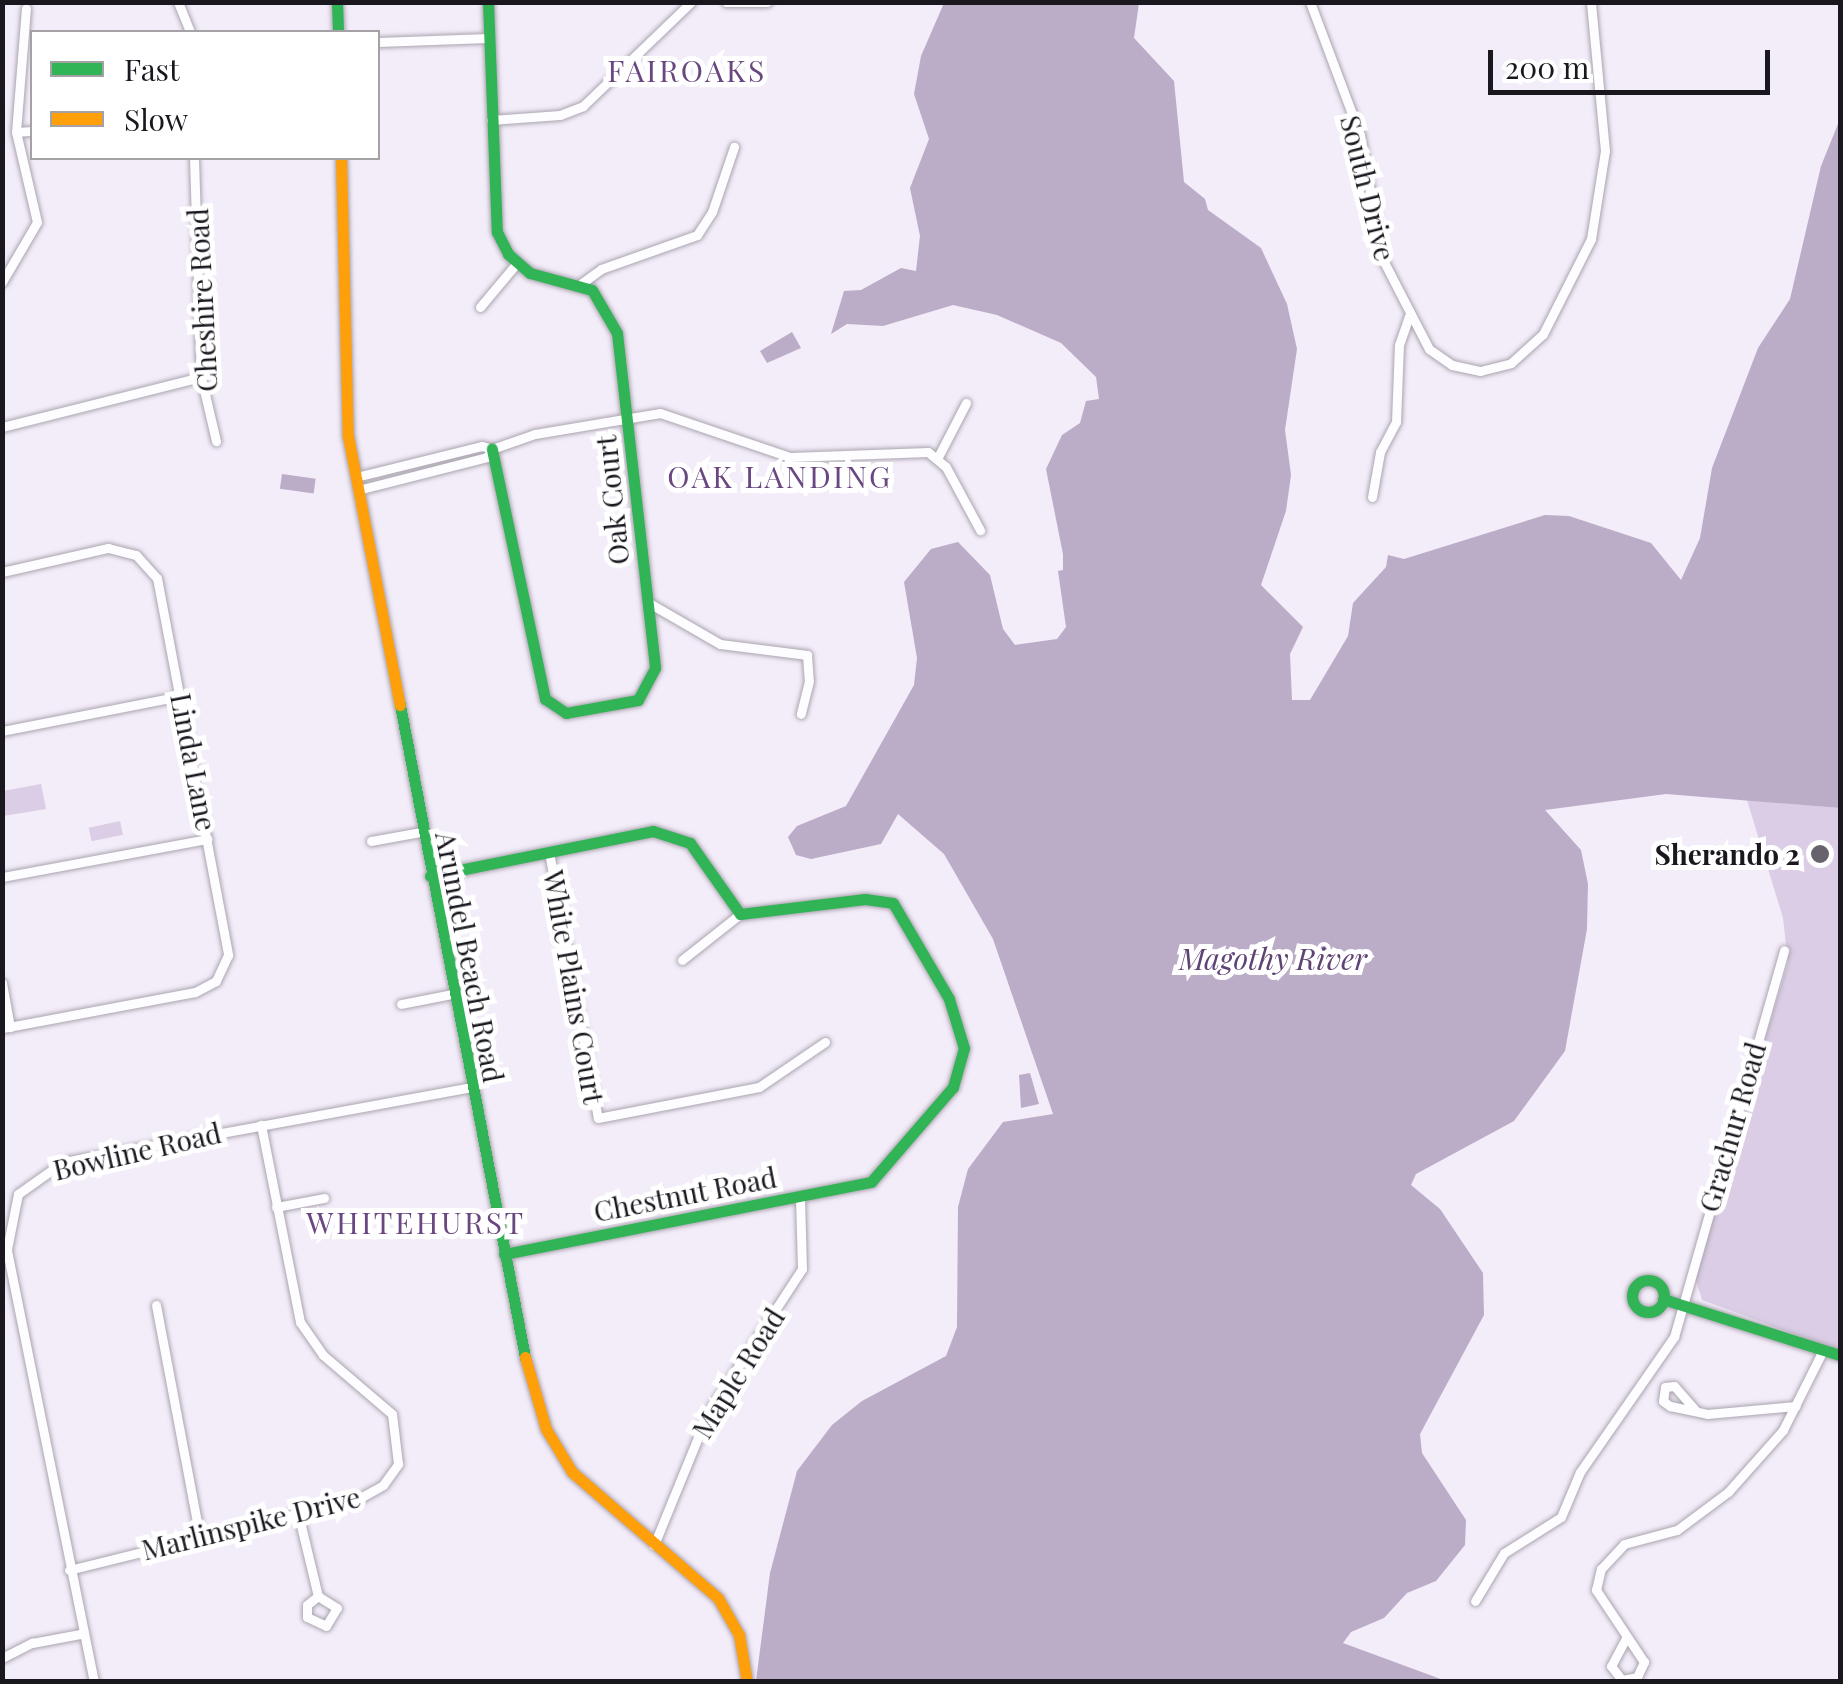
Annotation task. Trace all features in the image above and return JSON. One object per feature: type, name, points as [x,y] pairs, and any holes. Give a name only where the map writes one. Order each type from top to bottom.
[{"type":"street","points":[[178,2],[189,30]]},
{"type":"street","points":[[337,2],[338,30]]},
{"type":"street","points":[[488,2],[493,215],[516,264],[542,278],[582,283],[602,269],[696,235],[712,212],[734,147]]},
{"type":"street","points":[[490,120],[560,115],[583,106],[691,2]]},
{"type":"street","points":[[726,2],[768,2]]},
{"type":"street","name":"South Drive","points":[[1310,2],[1360,135],[1382,258],[1409,316],[1430,349],[1452,365],[1480,371],[1511,363],[1543,334],[1591,238],[1602,187],[1603,110],[1591,2]]},
{"type":"street","points":[[2,282],[37,222],[16,132],[26,8]]},
{"type":"street","points":[[380,42],[488,38]]},
{"type":"street","points":[[16,132],[30,130]]},
{"type":"street","name":"Cheshire Road","points":[[194,160],[201,377],[216,442]]},
{"type":"street","name":"Arundel Beach Road","points":[[341,160],[346,416],[452,994],[529,1378],[552,1441],[586,1488],[654,1547],[700,1577],[718,1598],[739,1635],[746,1682]]},
{"type":"street","points":[[480,307],[516,264]]},
{"type":"street","name":"Oak Court","points":[[492,449],[538,682],[551,706],[576,713],[645,694],[655,668],[614,319],[582,283]]},
{"type":"street","points":[[1372,496],[1380,452],[1396,422],[1399,345],[1409,316]]},
{"type":"street","points":[[2,427],[201,377]]},
{"type":"street","points":[[938,457],[966,403]]},
{"type":"street","points":[[357,484],[482,446],[492,449],[628,414],[680,416],[790,457],[917,450],[938,457],[980,530]]},
{"type":"street","name":"Linda Lane","points":[[2,572],[98,548],[141,559],[163,592],[228,941],[223,972],[195,992],[6,1027]]},
{"type":"street","points":[[648,602],[720,644],[807,654],[810,682],[801,714]]},
{"type":"street","points":[[2,730],[182,696]]},
{"type":"street","points":[[430,876],[653,831],[673,834],[697,850],[740,914],[682,960]]},
{"type":"street","points":[[371,842],[422,832]]},
{"type":"street","points":[[2,878],[208,839]]},
{"type":"street","name":"White Plains Court","points":[[549,852],[598,1118],[760,1087],[825,1042]]},
{"type":"street","name":"Chestnut Road","points":[[504,1254],[874,1181],[961,1075],[964,1048],[949,999],[909,921],[893,903],[865,899],[740,914]]},
{"type":"street","name":"Grachur Road","points":[[1476,1601],[1504,1553],[1561,1517],[1580,1472],[1665,1354],[1687,1306],[1688,1279],[1784,950]]},
{"type":"street","points":[[2,983],[6,1027]]},
{"type":"street","points":[[401,1004],[452,994]]},
{"type":"street","name":"Bowline Road","points":[[94,1682],[80,1634],[7,1250],[12,1206],[33,1178],[64,1162],[470,1087]]},
{"type":"street","name":"Marlinspike Drive","points":[[69,1570],[373,1492],[391,1476],[400,1451],[387,1408],[323,1355],[302,1326],[260,1124]]},
{"type":"street","points":[[276,1208],[324,1198]]},
{"type":"street","name":"Maple Road","points":[[654,1547],[708,1414],[802,1268],[800,1198]]},
{"type":"street","points":[[1663,1299],[1840,1355]]},
{"type":"street","points":[[156,1305],[200,1536]]},
{"type":"street","points":[[1626,1638],[1611,1666],[1622,1680],[1643,1670],[1640,1652],[1626,1638],[1596,1590],[1610,1556],[1632,1539],[1677,1530],[1706,1514],[1764,1456],[1796,1406],[1824,1350]]},
{"type":"street","points":[[1696,1411],[1717,1416],[1796,1406]]},
{"type":"street","points":[[298,1513],[318,1596]]},
{"type":"street","points":[[2,1658],[32,1644],[80,1634]]},
{"type":"shaded area","points":[[41,784],[46,809],[3,816],[3,791]]},
{"type":"shaded area","points":[[1747,800],[1840,808],[1840,1351],[1702,1300],[1694,1274],[1788,963],[1783,918]]},
{"type":"shaded area","points":[[120,821],[123,835],[92,841],[89,828]]},
{"type":"water","name":"Magothy River","points":[[944,3],[1139,3],[1134,38],[1174,81],[1184,182],[1205,199],[1208,210],[1261,248],[1287,304],[1297,349],[1285,430],[1291,475],[1286,511],[1261,585],[1303,627],[1290,654],[1292,700],[1310,700],[1348,636],[1353,603],[1386,567],[1388,555],[1404,559],[1545,515],[1569,516],[1651,543],[1681,580],[1700,538],[1712,468],[1758,348],[1790,299],[1821,166],[1840,119],[1840,808],[1666,794],[1545,810],[1581,850],[1588,884],[1587,929],[1565,1051],[1514,1121],[1416,1174],[1411,1185],[1440,1209],[1483,1273],[1484,1315],[1420,1434],[1422,1453],[1466,1520],[1465,1545],[1436,1581],[1407,1593],[1384,1618],[1351,1632],[1343,1643],[1446,1681],[756,1681],[770,1573],[797,1471],[832,1425],[862,1401],[946,1356],[957,1327],[958,1207],[968,1169],[1003,1122],[1053,1114],[993,939],[944,854],[898,814],[881,844],[811,859],[796,855],[788,837],[797,826],[846,806],[914,685],[917,658],[904,582],[931,549],[958,542],[990,575],[1003,629],[1015,645],[1057,639],[1066,627],[1058,571],[1063,570],[1063,554],[1046,469],[1062,435],[1080,423],[1086,401],[1099,399],[1096,377],[1061,343],[997,315],[953,305],[883,326],[847,324],[831,334],[844,291],[861,290],[901,268],[916,271],[920,236],[910,188],[929,139],[914,94],[921,56]]},
{"type":"water","points":[[792,332],[801,348],[767,363],[760,351]]},
{"type":"water","points":[[282,474],[316,479],[314,494],[280,489]]},
{"type":"water","points":[[1030,1073],[1039,1104],[1021,1108],[1019,1075]]},
{"type":"traffic: fast","points":[[337,2],[338,30]]},
{"type":"traffic: fast","points":[[488,2],[497,232],[508,254],[530,273],[592,290],[617,333],[655,668],[638,700],[566,713],[545,699],[492,449]]},
{"type":"traffic: fast","points":[[400,705],[525,1357]]},
{"type":"traffic: fast","points":[[430,876],[653,831],[690,843],[740,914],[865,899],[893,903],[949,999],[964,1048],[953,1087],[871,1182],[504,1254]]},
{"type":"traffic: fast","points":[[1648,1280],[1659,1285],[1664,1296],[1659,1307],[1648,1312],[1637,1307],[1632,1296],[1637,1285],[1648,1280]]},
{"type":"traffic: fast","points":[[1663,1299],[1840,1355]]},
{"type":"traffic: slow","points":[[341,160],[348,436],[400,705]]},
{"type":"traffic: slow","points":[[525,1357],[546,1429],[572,1472],[718,1598],[739,1635],[747,1682]]},
{"type":"place","name":"Sherando 2","points":[[1820,854]]},
{"type":"district","name":"FAIROAKS","points":[[687,70]]},
{"type":"district","name":"OAK LANDING","points":[[780,476]]},
{"type":"district","name":"WHITEHURST","points":[[416,1222]]}]
